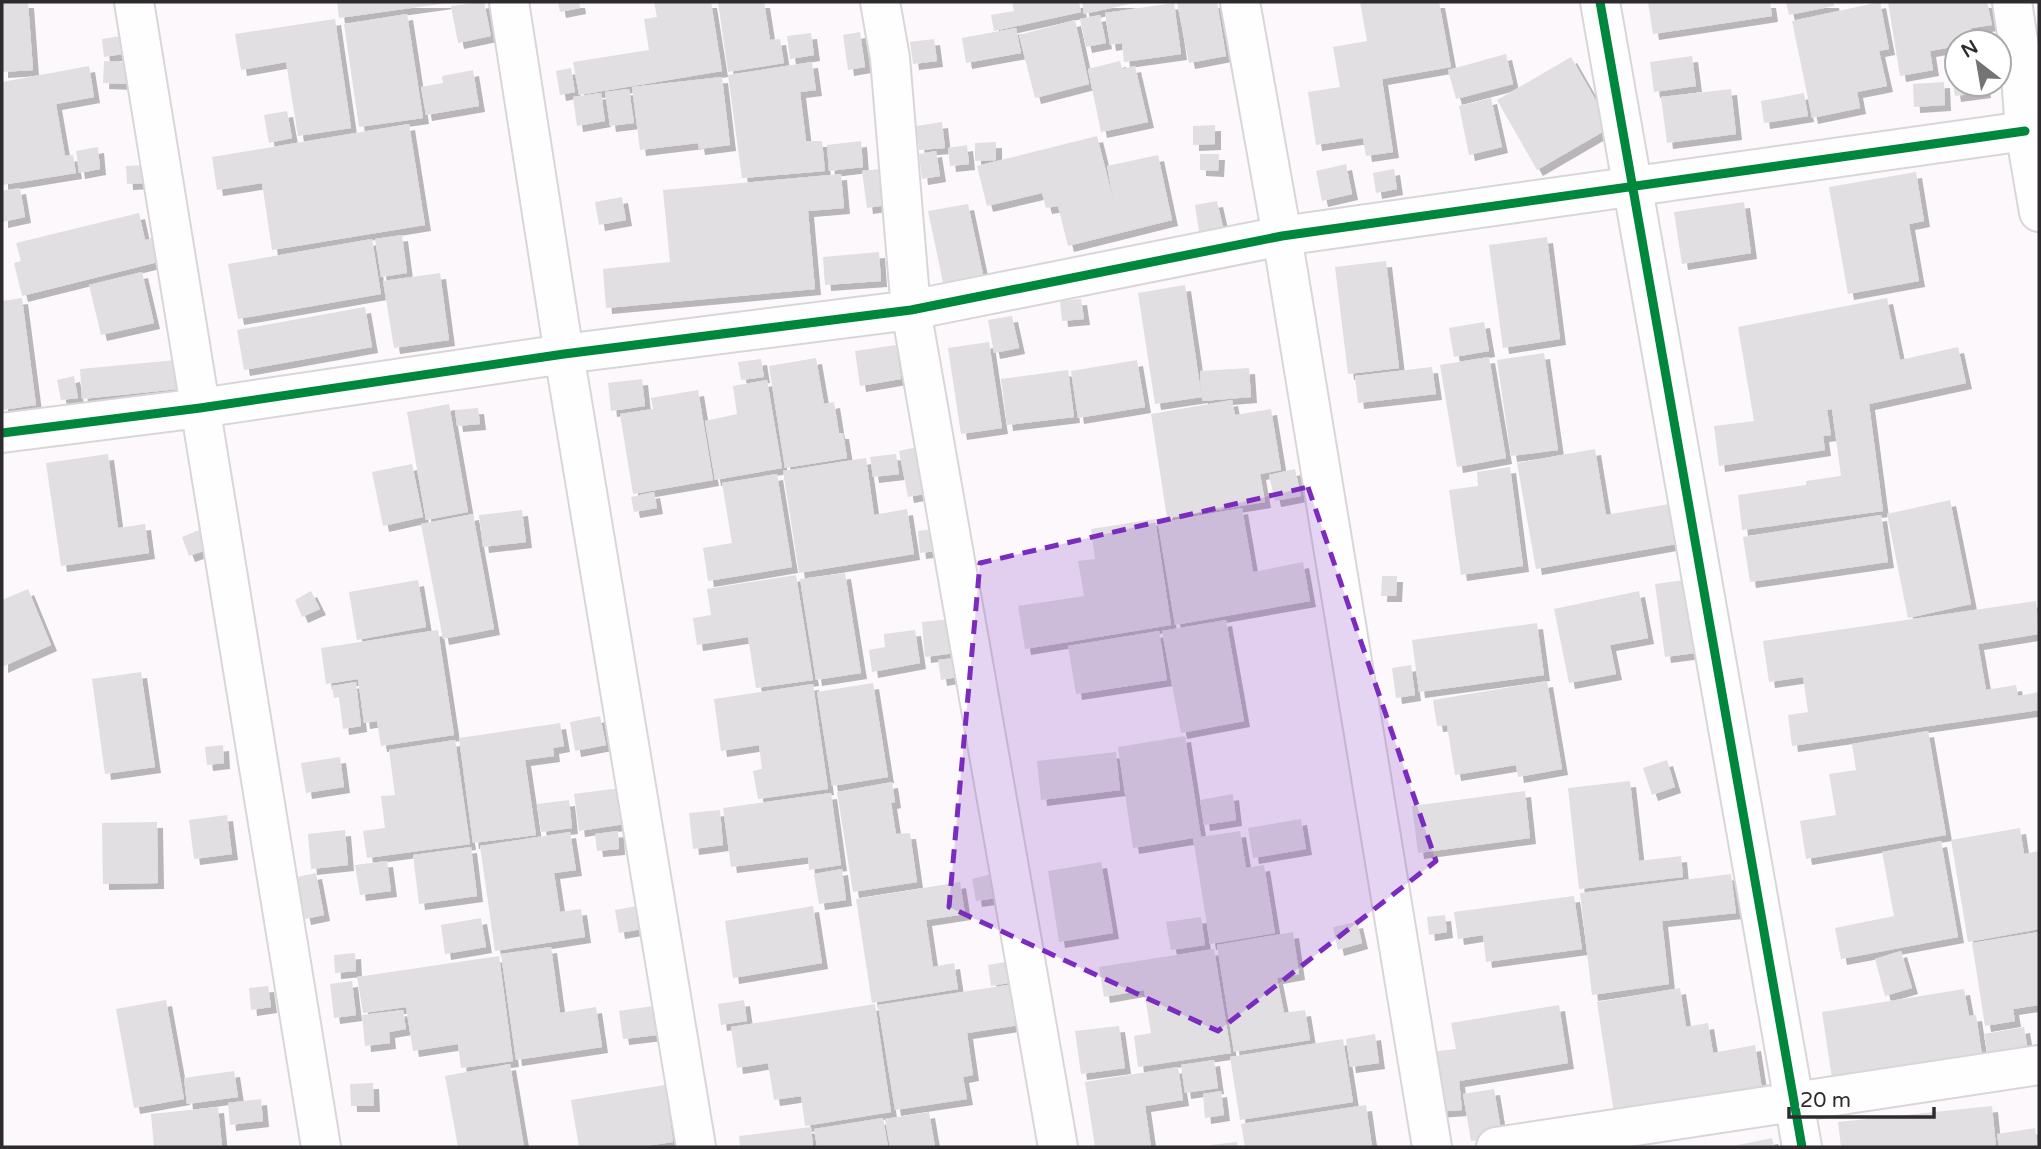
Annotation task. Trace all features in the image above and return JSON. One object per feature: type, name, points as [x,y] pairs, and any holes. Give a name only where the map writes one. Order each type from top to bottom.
[{"type":"street","points":[[134,2],[320,1147]]},
{"type":"street","points":[[509,2],[564,354],[696,1147]]},
{"type":"street","points":[[880,2],[890,58],[911,310],[1058,1147]]},
{"type":"street","points":[[1240,2],[1282,236],[1432,1147]]},
{"type":"street","points":[[1600,2],[1802,1147]]},
{"type":"street","points":[[2012,2],[2025,131],[2039,212]]},
{"type":"street","points":[[2,433],[201,408],[564,354],[911,310],[1282,236],[2025,131]]},
{"type":"street","points":[[1496,1147],[2039,1065]]},
{"type":"highlighted area","points":[[1308,487],[1436,861],[1218,1031],[949,907],[980,563]]},
{"type":"building","points":[[2,2],[28,2],[33,70],[2,72]]},
{"type":"building","points":[[337,2],[446,2],[447,3],[339,18]]},
{"type":"building","points":[[484,2],[491,36],[458,43],[451,6]]},
{"type":"building","points":[[558,2],[579,2],[580,8],[560,12]]},
{"type":"building","points":[[654,2],[711,2],[722,71],[579,95],[573,62],[649,50],[644,19],[657,17]]},
{"type":"building","points":[[718,2],[764,2],[770,40],[780,39],[784,63],[728,72]]},
{"type":"building","points":[[1012,2],[1079,2],[1081,12],[994,31],[991,15],[1014,11]]},
{"type":"building","points":[[1082,2],[1134,2],[1134,3],[1084,14]]},
{"type":"building","points":[[1177,2],[1217,2],[1226,56],[1189,63]]},
{"type":"building","points":[[1360,2],[1439,2],[1451,67],[1382,79],[1393,152],[1366,156],[1363,138],[1316,145],[1308,92],[1340,87],[1333,47],[1367,41]]},
{"type":"building","points":[[1648,2],[1770,2],[1772,16],[1653,34]]},
{"type":"building","points":[[1786,2],[1833,2],[1834,6],[1789,15]]},
{"type":"building","points":[[1880,2],[1889,49],[1879,51],[1887,86],[1857,92],[1860,108],[1812,118],[1792,21]]},
{"type":"building","points":[[1888,2],[1987,2],[1992,25],[1943,28],[1943,49],[1930,51],[1933,70],[1900,76]]},
{"type":"building","points":[[1174,3],[1181,54],[1124,62],[1122,43],[1110,45],[1105,13]]},
{"type":"building","points":[[407,14],[423,118],[359,127],[344,24]]},
{"type":"building","points":[[1100,15],[1106,43],[1086,47],[1080,19]]},
{"type":"building","points":[[335,19],[351,128],[298,136],[286,62],[241,70],[235,34]]},
{"type":"building","points":[[1075,20],[1089,84],[1035,98],[1019,35]]},
{"type":"building","points":[[1016,28],[1021,53],[966,63],[962,38]]},
{"type":"building","points":[[860,32],[865,67],[848,70],[843,35]]},
{"type":"building","points":[[811,33],[814,55],[790,59],[787,36]]},
{"type":"building","points":[[121,36],[123,54],[104,57],[102,39]]},
{"type":"building","points":[[934,39],[937,61],[913,64],[910,42]]},
{"type":"building","points":[[1506,54],[1513,84],[1456,99],[1448,70]]},
{"type":"building","points":[[1692,56],[1696,86],[1654,92],[1650,62]]},
{"type":"building","points":[[1571,57],[1611,127],[1537,170],[1497,100]]},
{"type":"building","points":[[104,61],[127,62],[127,84],[103,83]]},
{"type":"building","points":[[1120,61],[1122,69],[1135,66],[1148,122],[1101,132],[1088,69]]},
{"type":"building","points":[[812,62],[816,90],[800,92],[806,141],[822,141],[825,171],[742,178],[728,75]]},
{"type":"building","points":[[89,66],[94,97],[56,104],[65,156],[73,155],[76,173],[2,185],[2,82]]},
{"type":"building","points":[[571,68],[575,92],[560,95],[556,71]]},
{"type":"building","points":[[473,70],[479,106],[426,115],[421,87],[443,83],[442,76]]},
{"type":"building","points":[[722,77],[730,145],[699,149],[698,143],[640,150],[632,87]]},
{"type":"building","points":[[1943,82],[1945,105],[1914,107],[1913,84]]},
{"type":"building","points":[[629,89],[634,123],[610,126],[605,92]]},
{"type":"building","points":[[1731,89],[1736,134],[1667,143],[1661,97]]},
{"type":"building","points":[[601,93],[605,121],[577,126],[573,97]]},
{"type":"building","points":[[1804,93],[1808,116],[1764,123],[1761,101]]},
{"type":"building","points":[[1491,98],[1502,147],[1469,155],[1459,106]]},
{"type":"building","points":[[287,111],[292,138],[269,143],[264,115]]},
{"type":"building","points":[[942,122],[945,148],[919,150],[916,126]]},
{"type":"building","points":[[409,124],[425,225],[272,250],[262,183],[217,190],[212,157]]},
{"type":"building","points":[[1215,125],[1215,144],[1193,145],[1193,126]]},
{"type":"building","points":[[1097,136],[1114,203],[1107,166],[1158,155],[1172,220],[1068,246],[1058,206],[1046,208],[1042,193],[987,206],[977,166]]},
{"type":"building","points":[[861,141],[863,167],[829,171],[827,145]]},
{"type":"building","points":[[996,142],[996,160],[975,161],[975,143]]},
{"type":"building","points":[[967,145],[969,164],[950,166],[948,148]]},
{"type":"building","points":[[98,147],[100,169],[79,173],[76,151]]},
{"type":"building","points":[[936,151],[940,176],[922,179],[919,154]]},
{"type":"building","points":[[1200,154],[1219,154],[1218,171],[1200,170]]},
{"type":"building","points":[[1346,164],[1352,194],[1322,201],[1316,171]]},
{"type":"building","points":[[145,165],[146,183],[127,184],[126,166]]},
{"type":"building","points":[[889,168],[894,204],[867,208],[862,171]]},
{"type":"building","points":[[1394,169],[1397,189],[1376,193],[1373,173]]},
{"type":"building","points":[[1916,172],[1924,221],[1909,224],[1919,281],[1848,294],[1829,187]]},
{"type":"building","points":[[841,174],[844,208],[808,211],[815,289],[606,308],[603,269],[670,262],[663,190]]},
{"type":"building","points":[[20,188],[25,217],[2,222],[2,191]]},
{"type":"building","points":[[622,197],[626,220],[599,225],[595,202]]},
{"type":"building","points":[[1217,201],[1223,227],[1199,232],[1195,205]]},
{"type":"building","points":[[1744,202],[1751,253],[1682,264],[1674,212]]},
{"type":"building","points":[[968,204],[984,279],[944,287],[928,211]]},
{"type":"building","points":[[139,213],[145,240],[157,237],[162,261],[22,296],[14,263],[21,261],[16,243]]},
{"type":"building","points":[[402,235],[407,273],[381,277],[375,239]]},
{"type":"building","points":[[1547,237],[1560,339],[1503,348],[1489,245]]},
{"type":"building","points":[[372,239],[381,294],[238,319],[228,264]]},
{"type":"building","points":[[879,252],[881,281],[825,285],[823,257]]},
{"type":"building","points":[[1386,261],[1399,368],[1348,374],[1335,267]]},
{"type":"building","points":[[142,272],[154,323],[101,335],[89,285]]},
{"type":"building","points":[[440,273],[449,340],[394,348],[383,281]]},
{"type":"building","points":[[1185,285],[1201,393],[1200,371],[1249,368],[1251,397],[1202,401],[1202,397],[1155,404],[1138,293]]},
{"type":"building","points":[[22,298],[36,405],[2,410],[2,301]]},
{"type":"building","points":[[1887,298],[1900,360],[1958,347],[1966,383],[1869,404],[1883,511],[1742,530],[1738,495],[1806,485],[1806,481],[1841,476],[1832,409],[1827,410],[1831,435],[1823,436],[1825,450],[1719,466],[1714,426],[1754,421],[1738,327]]},
{"type":"building","points":[[1081,299],[1084,319],[1062,321],[1060,301]]},
{"type":"building","points":[[365,307],[372,347],[244,370],[237,330]]},
{"type":"building","points":[[1012,316],[1019,348],[994,353],[988,320]]},
{"type":"building","points":[[1484,322],[1489,351],[1454,357],[1449,328]]},
{"type":"building","points":[[989,342],[1002,428],[961,434],[948,348]]},
{"type":"building","points":[[896,345],[901,379],[860,386],[855,351]]},
{"type":"building","points":[[1544,353],[1558,450],[1511,456],[1497,360]]},
{"type":"building","points":[[1489,357],[1506,458],[1457,467],[1440,365]]},
{"type":"building","points":[[816,358],[824,404],[834,402],[839,433],[843,433],[847,458],[785,468],[769,366]]},
{"type":"building","points":[[761,359],[764,377],[741,380],[738,362]]},
{"type":"building","points":[[176,360],[178,389],[82,399],[80,369]]},
{"type":"building","points":[[1137,360],[1145,407],[1078,418],[1071,371]]},
{"type":"building","points":[[1432,367],[1436,394],[1358,403],[1355,376]]},
{"type":"building","points":[[1068,370],[1074,417],[1007,425],[1001,379]]},
{"type":"building","points":[[74,376],[78,398],[61,400],[57,380]]},
{"type":"building","points":[[642,379],[645,406],[611,411],[608,383]]},
{"type":"building","points":[[767,380],[782,468],[715,480],[705,421],[737,414],[733,386]]},
{"type":"building","points":[[698,390],[713,480],[633,494],[620,414],[653,409],[651,398]]},
{"type":"building","points":[[1232,400],[1235,415],[1271,409],[1281,470],[1260,474],[1265,502],[1167,518],[1151,414]]},
{"type":"building","points":[[449,404],[468,512],[426,520],[407,412]]},
{"type":"building","points":[[478,408],[480,424],[457,426],[455,410]]},
{"type":"building","points":[[926,445],[935,492],[908,497],[899,451]]},
{"type":"building","points":[[1595,449],[1606,515],[1675,503],[1682,543],[1536,569],[1517,463]]},
{"type":"building","points":[[108,454],[118,528],[145,524],[149,553],[61,566],[46,463]]},
{"type":"building","points":[[896,454],[899,474],[873,477],[870,457]]},
{"type":"building","points":[[866,458],[874,515],[907,509],[914,554],[799,573],[783,471]]},
{"type":"building","points":[[412,464],[423,517],[383,526],[372,472]]},
{"type":"building","points":[[1510,467],[1523,566],[1461,575],[1449,490],[1478,486],[1477,472]]},
{"type":"building","points":[[1295,469],[1301,496],[1275,501],[1269,475]]},
{"type":"building","points":[[777,474],[792,567],[708,581],[703,548],[732,543],[722,483]]},
{"type":"building","points":[[654,492],[657,508],[634,512],[631,497]]},
{"type":"building","points":[[1950,500],[1971,604],[1908,618],[1887,514]]},
{"type":"building","points":[[1242,508],[1253,572],[1303,562],[1310,601],[1175,625],[1158,523]]},
{"type":"building","points":[[522,510],[526,542],[483,547],[479,515]]},
{"type":"building","points":[[473,514],[494,629],[443,639],[421,524]]},
{"type":"building","points":[[1881,515],[1888,562],[1750,582],[1743,537]]},
{"type":"building","points":[[1155,519],[1171,625],[1025,649],[1018,606],[1084,596],[1078,561],[1095,559],[1091,529]]},
{"type":"building","points":[[204,528],[212,548],[189,556],[182,537]]},
{"type":"building","points":[[942,528],[944,550],[920,553],[918,531]]},
{"type":"building","points":[[845,573],[861,673],[816,680],[800,579]]},
{"type":"building","points":[[796,575],[813,680],[756,688],[748,637],[697,645],[693,618],[711,615],[707,589]]},
{"type":"building","points":[[1382,576],[1397,576],[1396,596],[1381,596]]},
{"type":"building","points":[[418,580],[426,627],[357,640],[349,592]]},
{"type":"building","points":[[1684,580],[1695,653],[1665,657],[1655,584]]},
{"type":"building","points":[[28,589],[51,645],[2,667],[2,600]]},
{"type":"building","points":[[311,591],[320,609],[302,617],[295,600]]},
{"type":"building","points":[[1639,591],[1648,638],[1610,645],[1616,674],[1569,683],[1554,609]]},
{"type":"building","points":[[2036,601],[2039,634],[1978,644],[1986,690],[2016,685],[2018,696],[2039,692],[2039,710],[1792,746],[1788,715],[1808,712],[1803,677],[1769,682],[1763,641]]},
{"type":"building","points":[[952,619],[955,653],[925,657],[922,622]]},
{"type":"building","points":[[1226,620],[1244,721],[1181,733],[1162,631]]},
{"type":"building","points":[[1537,623],[1544,675],[1419,692],[1412,640]]},
{"type":"building","points":[[438,630],[454,735],[381,746],[377,721],[364,723],[358,679],[326,684],[321,648]]},
{"type":"building","points":[[915,630],[920,663],[872,672],[869,650],[885,647],[884,634]]},
{"type":"building","points":[[1159,631],[1167,680],[1076,694],[1068,646]]},
{"type":"building","points":[[954,658],[957,677],[941,680],[938,660]]},
{"type":"building","points":[[1411,665],[1415,695],[1396,698],[1392,668]]},
{"type":"building","points":[[141,672],[155,767],[105,774],[92,679]]},
{"type":"building","points":[[1547,681],[1562,769],[1518,777],[1516,765],[1455,775],[1447,725],[1437,726],[1433,700]]},
{"type":"building","points":[[356,682],[361,726],[343,729],[339,697],[334,698],[332,686]]},
{"type":"building","points":[[873,683],[888,777],[832,786],[817,692]]},
{"type":"building","points":[[813,684],[828,789],[758,799],[753,771],[762,769],[759,745],[721,751],[714,699]]},
{"type":"building","points":[[600,716],[606,745],[575,751],[570,722]]},
{"type":"building","points":[[560,723],[564,746],[553,748],[554,756],[525,760],[536,835],[473,843],[459,738]]},
{"type":"building","points":[[1928,731],[1946,835],[1806,859],[1800,821],[1836,815],[1829,774],[1856,770],[1852,744]]},
{"type":"building","points":[[1185,736],[1201,837],[1240,831],[1246,868],[1264,865],[1275,933],[1210,944],[1193,838],[1133,848],[1118,747]]},
{"type":"building","points":[[455,740],[470,844],[367,858],[363,831],[385,828],[381,796],[395,795],[389,750]]},
{"type":"building","points":[[223,745],[224,763],[207,765],[205,747]]},
{"type":"building","points":[[1116,752],[1120,790],[1041,800],[1037,761]]},
{"type":"building","points":[[340,757],[344,787],[306,793],[301,763]]},
{"type":"building","points":[[1667,760],[1675,787],[1652,795],[1643,768]]},
{"type":"building","points":[[1630,781],[1639,861],[1681,856],[1683,877],[1579,889],[1568,788]]},
{"type":"building","points":[[892,782],[895,802],[891,803],[896,834],[910,833],[917,882],[853,892],[837,792]]},
{"type":"building","points":[[620,788],[625,824],[579,831],[574,794]]},
{"type":"building","points":[[1525,791],[1530,838],[1418,853],[1412,806]]},
{"type":"building","points":[[831,793],[841,865],[809,870],[808,857],[731,867],[723,808]]},
{"type":"building","points":[[1233,794],[1236,820],[1204,825],[1200,800]]},
{"type":"building","points":[[569,800],[572,828],[541,832],[537,804]]},
{"type":"building","points":[[720,810],[723,845],[693,849],[689,813]]},
{"type":"building","points":[[227,815],[232,854],[194,859],[189,820]]},
{"type":"building","points":[[1301,819],[1306,849],[1253,858],[1248,828]]},
{"type":"building","points":[[157,822],[158,883],[103,884],[102,823]]},
{"type":"building","points":[[2020,828],[2024,854],[2039,851],[2039,929],[1968,942],[1951,840]]},
{"type":"building","points":[[345,830],[348,865],[311,869],[308,834]]},
{"type":"building","points":[[618,831],[619,849],[597,851],[595,834]]},
{"type":"building","points":[[570,832],[576,870],[554,873],[560,912],[581,909],[585,937],[495,951],[480,846]]},
{"type":"building","points":[[1941,841],[1958,937],[1841,959],[1835,928],[1894,916],[1882,852]]},
{"type":"building","points":[[471,847],[477,896],[419,904],[413,855]]},
{"type":"building","points":[[387,861],[391,891],[360,895],[355,865]]},
{"type":"building","points":[[1101,862],[1113,933],[1059,942],[1048,871]]},
{"type":"building","points":[[842,869],[846,900],[819,904],[814,874]]},
{"type":"building","points":[[316,873],[324,915],[305,919],[297,877]]},
{"type":"building","points":[[991,874],[996,898],[976,901],[972,879]]},
{"type":"building","points":[[1731,874],[1736,913],[1662,921],[1669,984],[1592,995],[1580,893]]},
{"type":"building","points":[[960,882],[965,914],[926,920],[933,967],[954,963],[958,989],[872,1003],[856,899]]},
{"type":"building","points":[[1574,896],[1582,949],[1486,962],[1483,935],[1458,939],[1454,912]]},
{"type":"building","points":[[637,906],[642,929],[619,933],[615,910]]},
{"type":"building","points":[[813,906],[822,963],[733,978],[725,921]]},
{"type":"building","points":[[1445,915],[1447,932],[1429,935],[1427,917]]},
{"type":"building","points":[[1201,917],[1205,945],[1171,950],[1166,922]]},
{"type":"building","points":[[481,918],[486,947],[445,954],[441,925]]},
{"type":"building","points":[[1357,922],[1362,943],[1338,950],[1333,927]]},
{"type":"building","points":[[1293,932],[1299,974],[1277,978],[1284,1013],[1305,1010],[1310,1040],[1234,1052],[1217,945]]},
{"type":"building","points":[[2039,932],[2039,1005],[2013,1009],[2015,1021],[1985,1026],[1972,943]]},
{"type":"building","points":[[551,947],[560,1013],[596,1007],[602,1047],[516,1060],[501,954]]},
{"type":"building","points":[[1214,949],[1231,1053],[1138,1067],[1134,1036],[1151,1033],[1144,990],[1104,997],[1099,967]]},
{"type":"building","points":[[1901,951],[1912,988],[1885,996],[1875,959]]},
{"type":"building","points":[[355,953],[356,971],[335,973],[334,955]]},
{"type":"building","points":[[499,956],[513,1061],[461,1068],[458,1044],[413,1051],[406,1007],[363,1013],[357,977]]},
{"type":"building","points":[[1011,961],[1014,982],[991,986],[988,965]]},
{"type":"building","points":[[352,981],[356,1015],[334,1018],[330,984]]},
{"type":"building","points":[[1014,984],[1020,1025],[967,1033],[973,1075],[963,1077],[967,1099],[895,1110],[878,1005]]},
{"type":"building","points":[[268,986],[271,1007],[251,1010],[249,988]]},
{"type":"building","points":[[1680,988],[1686,1027],[1708,1023],[1713,1053],[1755,1045],[1762,1089],[1614,1113],[1597,1002]]},
{"type":"building","points":[[1964,989],[1969,1016],[1976,1015],[1982,1055],[1833,1085],[1822,1012]]},
{"type":"building","points":[[166,1000],[184,1099],[134,1108],[116,1009]]},
{"type":"building","points":[[744,1000],[747,1021],[721,1025],[718,1004]]},
{"type":"building","points":[[875,1004],[891,1112],[805,1126],[801,1096],[774,1100],[768,1063],[737,1068],[731,1027]]},
{"type":"building","points":[[1559,1005],[1568,1063],[1459,1081],[1462,1110],[1434,1112],[1429,1052],[1456,1049],[1451,1023]]},
{"type":"building","points":[[653,1006],[657,1035],[623,1039],[619,1011]]},
{"type":"building","points":[[403,1010],[406,1029],[389,1032],[390,1043],[365,1046],[362,1015]]},
{"type":"building","points":[[1119,1026],[1125,1068],[1081,1074],[1075,1031]]},
{"type":"building","points":[[2024,1027],[2029,1057],[1989,1064],[1984,1034]]},
{"type":"building","points":[[1375,1034],[1379,1063],[1350,1067],[1346,1039]]},
{"type":"building","points":[[1343,1039],[1353,1102],[1240,1120],[1230,1057]]},
{"type":"building","points":[[1214,1060],[1218,1088],[1185,1093],[1181,1065]]},
{"type":"building","points":[[510,1064],[524,1147],[458,1147],[445,1076]]},
{"type":"building","points":[[1178,1067],[1183,1100],[1145,1106],[1151,1147],[1095,1147],[1085,1082]]},
{"type":"building","points":[[234,1071],[238,1097],[187,1104],[184,1078]]},
{"type":"building","points":[[373,1083],[374,1106],[351,1106],[350,1084]]},
{"type":"building","points":[[665,1085],[673,1142],[639,1147],[579,1147],[571,1100]]},
{"type":"building","points":[[1494,1089],[1502,1136],[1471,1141],[1463,1094]]},
{"type":"building","points":[[1221,1091],[1224,1115],[1205,1118],[1203,1094]]},
{"type":"building","points":[[261,1099],[263,1121],[230,1125],[228,1103]]},
{"type":"building","points":[[1366,1105],[1372,1147],[1245,1147],[1241,1124]]},
{"type":"building","points":[[1992,1106],[1996,1147],[1841,1147],[1838,1122]]},
{"type":"building","points":[[218,1107],[222,1147],[154,1147],[151,1114]]},
{"type":"building","points":[[929,1112],[935,1147],[890,1147],[885,1119]]},
{"type":"building","points":[[883,1118],[888,1147],[817,1147],[814,1129]]},
{"type":"building","points":[[811,1127],[813,1147],[740,1147],[739,1136]]},
{"type":"building","points":[[2035,1128],[2038,1147],[1999,1147],[1997,1134]]},
{"type":"building","points":[[1772,1138],[1774,1147],[1734,1147],[1734,1146]]},
{"type":"building","points":[[1237,1142],[1238,1147],[1211,1145]]},
{"type":"cycle path","points":[[1600,2],[1802,1147]]},
{"type":"cycle path","points":[[2,433],[200,408],[564,354],[911,310],[1282,236],[2025,131]]}]
